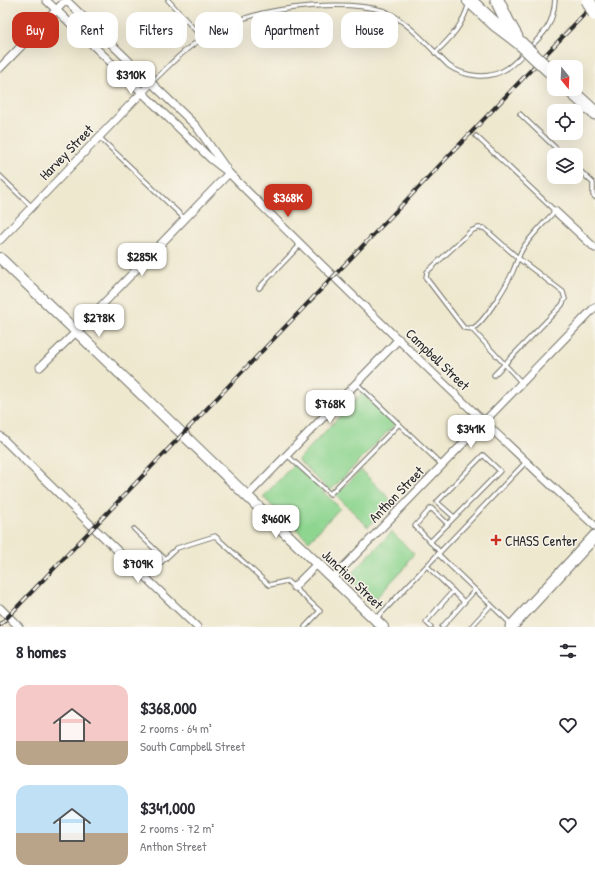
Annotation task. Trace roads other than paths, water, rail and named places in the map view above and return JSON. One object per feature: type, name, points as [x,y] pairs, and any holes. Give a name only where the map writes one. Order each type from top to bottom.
[{"type":"highway","points":[[469,0],[495,24],[520,43],[547,68]]},
{"type":"highway","points":[[497,0],[520,43]]},
{"type":"highway","points":[[588,0],[595,14]]},
{"type":"highway","points":[[577,96],[595,113]]},
{"type":"main road","points":[[512,626],[595,536]]},
{"type":"street","points":[[46,0],[211,159],[229,173]]},
{"type":"street","points":[[0,68],[66,0],[196,126],[229,173]]},
{"type":"street","name":"Harvey Street","points":[[0,240],[151,82]]},
{"type":"street","points":[[40,367],[76,332],[229,173]]},
{"type":"street","name":"Campbell Street","points":[[229,173],[300,245],[484,422],[595,526]]},
{"type":"street","points":[[555,211],[594,246]]},
{"type":"street","name":"Junction Street","points":[[0,258],[383,627]]},
{"type":"street","name":"Anthon Street","points":[[333,578],[595,307]]},
{"type":"street","points":[[247,496],[399,339]]},
{"type":"street","points":[[0,436],[197,627]]},
{"type":"street","points":[[294,587],[317,564]]},
{"type":"street","points":[[0,608],[19,627]]},
{"type":"lane","points":[[168,0],[195,30]]},
{"type":"lane","points":[[435,53],[456,31],[466,12],[469,0]]},
{"type":"lane","points":[[243,19],[270,11],[318,3],[348,2],[366,4],[375,7],[408,26],[449,66],[459,72],[483,76],[506,69],[544,32],[550,22],[555,0]]},
{"type":"lane","points":[[151,82],[187,49],[195,44]]},
{"type":"lane","points":[[520,114],[556,148]]},
{"type":"lane","points":[[476,136],[555,211],[524,246],[518,258],[506,287],[477,325],[471,328],[464,328],[426,278],[427,272],[471,230],[484,228],[518,258],[563,292],[565,299],[562,305],[494,375]]},
{"type":"lane","points":[[99,137],[185,219]]},
{"type":"lane","points":[[583,174],[592,183],[593,195],[595,197]]},
{"type":"lane","points":[[0,176],[32,207]]},
{"type":"lane","points":[[259,288],[300,245]]},
{"type":"lane","points":[[471,328],[504,365],[522,382]]},
{"type":"lane","points":[[356,383],[442,465]]},
{"type":"lane","points":[[287,455],[330,494],[399,424]]},
{"type":"lane","points":[[430,542],[500,471],[483,455],[437,502],[454,517]]},
{"type":"lane","points":[[376,620],[526,462]]},
{"type":"lane","points":[[448,524],[431,508],[414,526],[475,590],[512,626]]},
{"type":"lane","points":[[134,529],[165,560]]},
{"type":"lane","points":[[145,578],[177,548],[215,536],[269,585],[287,581],[320,611],[304,627]]},
{"type":"lane","points":[[427,566],[464,602]]},
{"type":"lane","points":[[442,627],[475,590]]},
{"type":"lane","points":[[431,627],[426,622],[454,591]]},
{"type":"lane","points":[[471,627],[491,605]]},
{"type":"railway","points":[[0,625],[595,3]]},
{"type":"place","name":"CHASS Center","points":[[496,540]]}]
